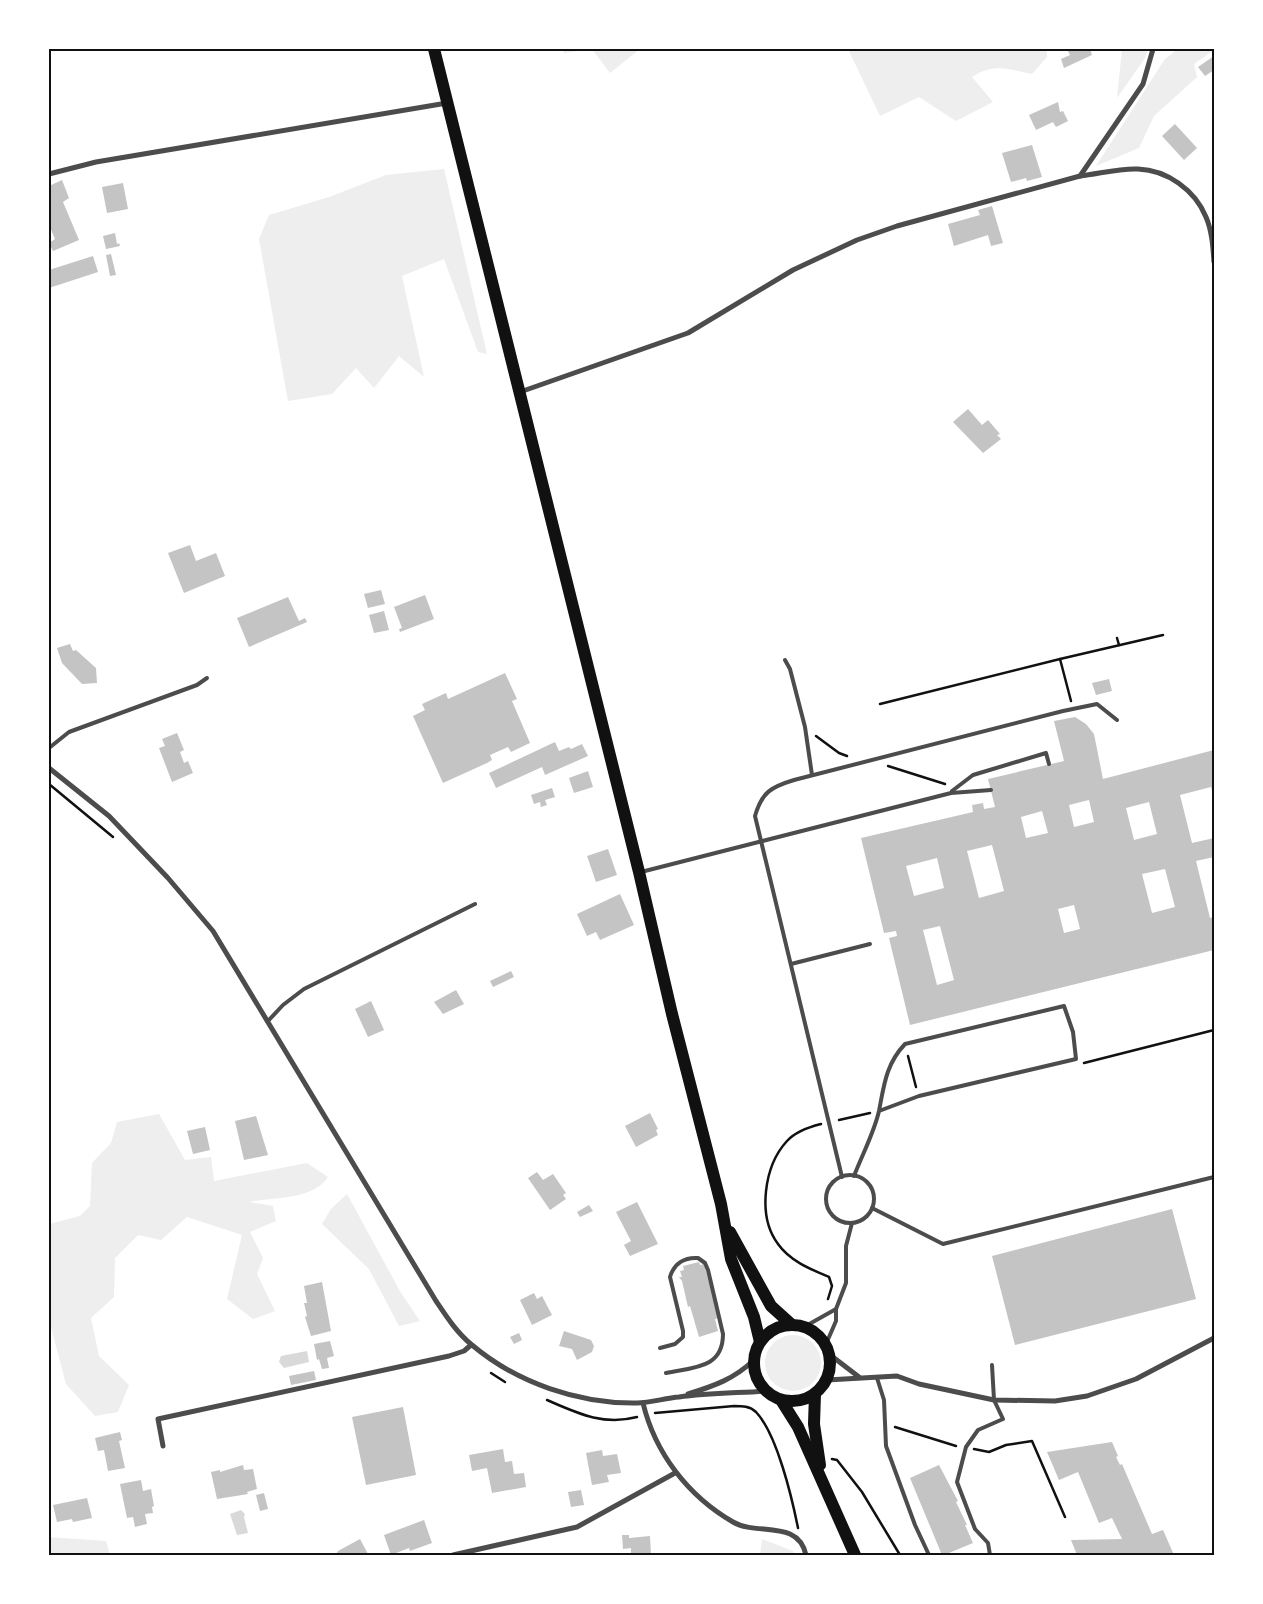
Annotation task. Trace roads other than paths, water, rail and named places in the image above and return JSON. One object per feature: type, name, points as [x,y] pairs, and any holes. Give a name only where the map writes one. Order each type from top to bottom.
[{"type":"main road","points":[[434,49],[639,872],[724,1222],[731,1259],[754,1316],[760,1342]]},
{"type":"main road","points":[[724,1222],[771,1306],[798,1326],[820,1337],[828,1349],[830,1367],[827,1380],[815,1394],[799,1401],[781,1400]]},
{"type":"main road","points":[[798,1326],[779,1327],[768,1333],[760,1342],[754,1360],[756,1375],[766,1391],[781,1400],[798,1427],[855,1555]]},
{"type":"main road","points":[[815,1394],[814,1424],[823,1482]]},
{"type":"street","points":[[1080,176],[1143,84],[1153,49]]},
{"type":"street","points":[[49,174],[96,162],[447,103]]},
{"type":"street","points":[[520,392],[688,333],[793,270],[856,240],[897,226],[1080,176],[1136,169],[1152,170],[1174,179],[1198,201],[1207,217],[1214,262]]},
{"type":"street","points":[[49,768],[109,816],[168,878],[213,931],[436,1301],[450,1322],[471,1345],[507,1369],[572,1396],[604,1402],[643,1403],[678,1397],[766,1391]]},
{"type":"street","points":[[827,1380],[896,1376],[919,1384],[994,1400],[1055,1400],[1087,1396],[1136,1379],[1214,1338]]},
{"type":"street","points":[[163,1446],[158,1419],[449,1356],[464,1351],[471,1345]]},
{"type":"street","points":[[828,1349],[860,1377]]},
{"type":"street","points":[[678,1397],[716,1386],[735,1377],[754,1360]]},
{"type":"street","points":[[643,1403],[655,1438],[675,1473],[710,1506],[734,1522],[749,1528],[783,1531],[794,1534],[806,1555]]},
{"type":"street","points":[[453,1555],[577,1527],[675,1473]]},
{"type":"lane","points":[[785,660],[790,669],[805,727],[812,775]]},
{"type":"lane","points":[[49,748],[69,732],[197,685],[206,678]]},
{"type":"lane","points":[[842,1177],[755,816],[760,799],[775,786],[812,775],[1097,704],[1117,720]]},
{"type":"lane","points":[[951,793],[973,775],[1046,753],[1049,764]]},
{"type":"lane","points":[[639,872],[951,793],[991,790]]},
{"type":"lane","points":[[268,1021],[282,1006],[304,988],[475,904]]},
{"type":"lane","points":[[791,964],[870,944]]},
{"type":"lane","points":[[854,1176],[879,1112],[880,1093],[894,1056],[905,1044],[1064,1006],[1073,1032],[1076,1059],[919,1096],[879,1112]]},
{"type":"lane","points":[[854,1176],[867,1182],[871,1188],[874,1201],[872,1208],[864,1218],[852,1223],[837,1219],[828,1208],[826,1200],[830,1186],[842,1177],[854,1176]]},
{"type":"lane","points":[[872,1208],[943,1244],[1214,1177]]},
{"type":"lane","points":[[828,1349],[836,1321],[836,1309],[846,1283],[846,1246],[852,1223]]},
{"type":"lane","points":[[660,1348],[675,1344],[683,1337],[670,1277],[672,1272],[682,1261],[698,1258],[705,1263],[708,1270],[723,1334],[721,1352],[713,1361],[706,1365],[666,1373]]},
{"type":"lane","points":[[798,1326],[836,1309]]},
{"type":"lane","points":[[990,1555],[988,1543],[975,1529],[957,1482],[966,1448],[978,1430],[1003,1419],[994,1400],[992,1365]]},
{"type":"lane","points":[[877,1378],[884,1400],[886,1446],[928,1555]]}]
